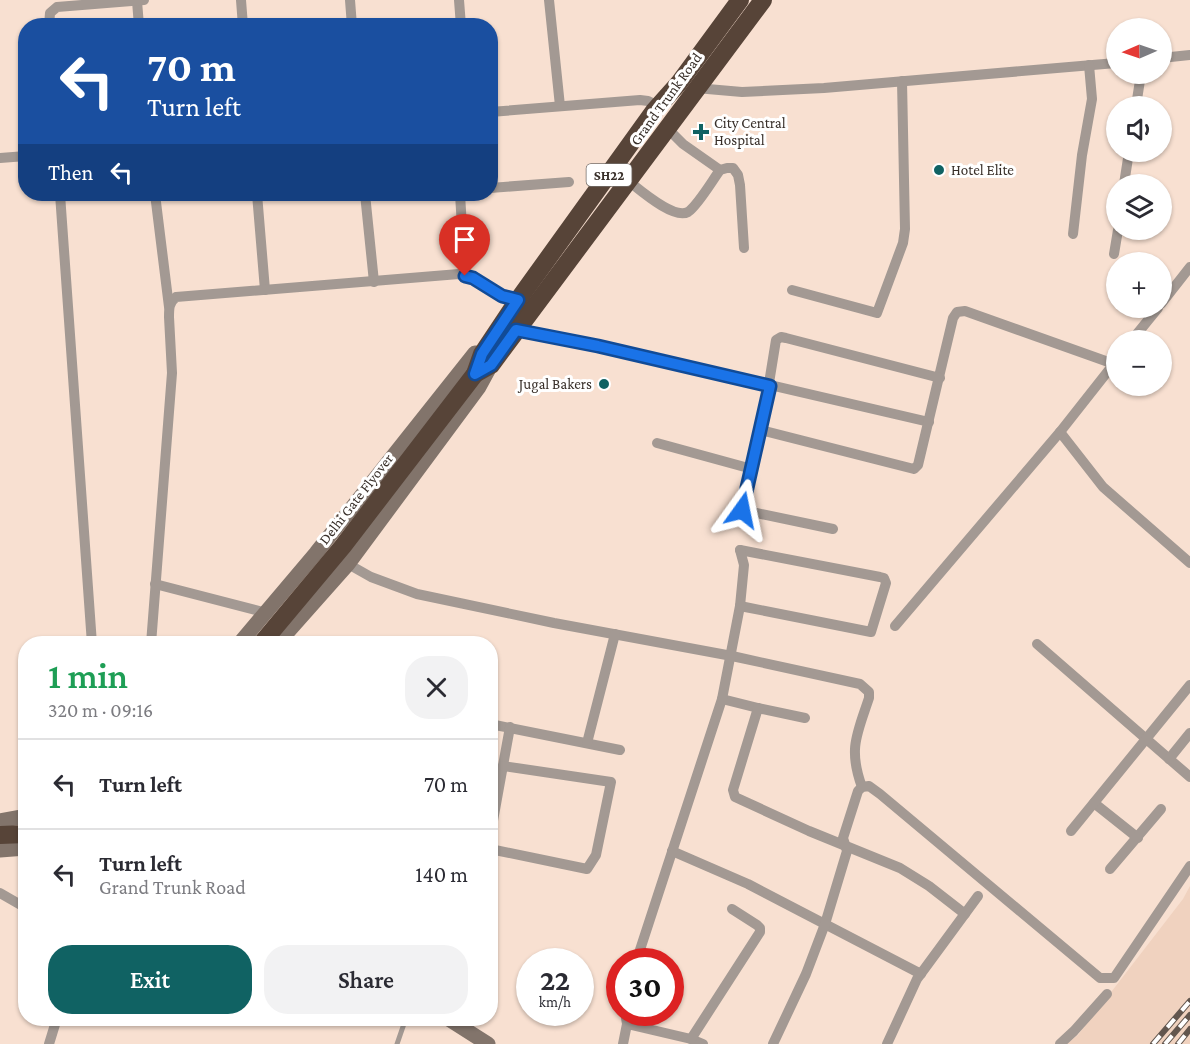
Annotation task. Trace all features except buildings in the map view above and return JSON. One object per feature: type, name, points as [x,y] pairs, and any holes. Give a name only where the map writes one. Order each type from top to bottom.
[{"type":"highway","name":"Grand Trunk Road","points":[[483,364],[518,300],[654,111],[680,83],[740,0]]},
{"type":"highway","name":"Grand Trunk Road","points":[[483,364],[516,330],[763,0]]},
{"type":"highway","name":"Delhi Gate Flyover","points":[[268,636],[343,546],[483,364]]},
{"type":"highway","points":[[0,835],[18,834]]},
{"type":"main road","points":[[246,636],[475,353],[483,364],[479,387],[348,564],[284,636]]},
{"type":"main road","points":[[0,821],[18,818]]},
{"type":"main road","points":[[0,850],[18,849]]},
{"type":"main road","points":[[458,1026],[482,1043]]},
{"type":"street","points":[[50,18],[50,13],[57,7],[144,0]]},
{"type":"street","points":[[241,0],[242,18]]},
{"type":"street","points":[[350,0],[351,18]]},
{"type":"street","points":[[459,0],[460,18]]},
{"type":"street","points":[[549,0],[560,106]]},
{"type":"street","points":[[137,1],[139,18]]},
{"type":"street","points":[[1172,57],[1190,55]]},
{"type":"street","points":[[696,88],[742,92],[1106,64]]},
{"type":"street","points":[[1073,234],[1082,155],[1091,106],[1089,65]]},
{"type":"street","points":[[792,290],[878,313],[903,243],[905,229],[902,81]]},
{"type":"street","points":[[498,111],[640,100],[648,100],[654,104],[654,111]]},
{"type":"street","points":[[667,128],[683,144],[720,170]]},
{"type":"street","points":[[0,158],[18,157]]},
{"type":"street","points":[[627,180],[668,210],[677,214],[686,213],[720,170],[733,168],[740,184],[744,248]]},
{"type":"street","points":[[498,187],[569,182]]},
{"type":"street","points":[[60,201],[91,636]]},
{"type":"street","points":[[151,636],[172,372],[169,307],[156,201]]},
{"type":"street","points":[[258,201],[266,290]]},
{"type":"street","points":[[366,201],[374,282]]},
{"type":"street","points":[[460,201],[465,276]]},
{"type":"street","points":[[1172,290],[1190,267]]},
{"type":"street","points":[[169,307],[176,297],[459,274],[473,278],[502,296],[518,300]]},
{"type":"street","points":[[760,430],[914,469],[918,465],[953,318],[957,312],[965,311],[1106,359]]},
{"type":"street","points":[[1140,330],[1150,318]]},
{"type":"street","points":[[516,330],[598,346],[929,422]]},
{"type":"street","points":[[833,529],[742,510],[770,386],[774,344],[781,337],[940,378]]},
{"type":"street","points":[[895,626],[1060,432],[1106,373]]},
{"type":"street","points":[[1060,432],[1102,487],[1190,563]]},
{"type":"street","points":[[657,443],[752,469]]},
{"type":"street","points":[[641,948],[722,699],[740,606],[744,565],[740,550],[880,577],[884,578],[886,583],[871,632],[740,606]]},
{"type":"street","points":[[348,564],[371,577],[417,594],[732,656],[860,684],[869,692],[855,741],[854,753],[862,787]]},
{"type":"street","points":[[155,585],[267,612]]},
{"type":"street","points":[[587,743],[615,634]]},
{"type":"street","points":[[1037,644],[1190,777]]},
{"type":"street","points":[[1071,831],[1190,685]]},
{"type":"street","points":[[722,699],[805,718]]},
{"type":"street","points":[[758,708],[733,790],[735,797],[900,868],[929,886],[965,914]]},
{"type":"street","points":[[498,725],[620,750]]},
{"type":"street","points":[[498,793],[510,727]]},
{"type":"street","points":[[1169,759],[1190,733]]},
{"type":"street","points":[[498,851],[587,869],[596,855],[611,782],[503,766]]},
{"type":"street","points":[[772,1044],[806,974],[825,924],[847,851],[843,838],[858,791],[862,787],[869,786],[880,794],[1100,978],[1114,978],[1190,866]]},
{"type":"street","points":[[1094,803],[1137,838]]},
{"type":"street","points":[[1110,869],[1161,809]]},
{"type":"street","points":[[672,851],[748,884],[921,974]]},
{"type":"street","points":[[0,893],[18,903]]},
{"type":"street","points":[[887,1044],[906,999],[921,974],[978,897]]},
{"type":"street","points":[[691,1039],[760,932],[760,928],[732,909]]},
{"type":"street","points":[[1060,1044],[1107,994]]},
{"type":"street","points":[[50,1044],[55,1026]]},
{"type":"street","points":[[623,1044],[625,1026]]},
{"type":"street","points":[[651,1026],[703,1044]]},
{"type":"lane","points":[[397,1044],[403,1026]]},
{"type":"shaded area","points":[[1190,886],[1190,1044],[1067,1044],[1078,1035],[1183,899]]},
{"type":"railway","points":[[1153,1044],[1190,1001]]},
{"type":"railway","points":[[1165,1044],[1190,1015]]},
{"type":"railway","points":[[1178,1044],[1190,1029]]},
{"type":"place","name":"City Central Hospital","points":[[701,132]]},
{"type":"place","name":"Hotel Elite","points":[[939,170]]},
{"type":"place","name":"Jugal Bakers","points":[[604,384]]},
{"type":"route","points":[[465,276],[473,278],[502,296],[518,300],[482,354],[475,374],[491,365],[516,330],[598,346],[770,386],[742,510]]}]
